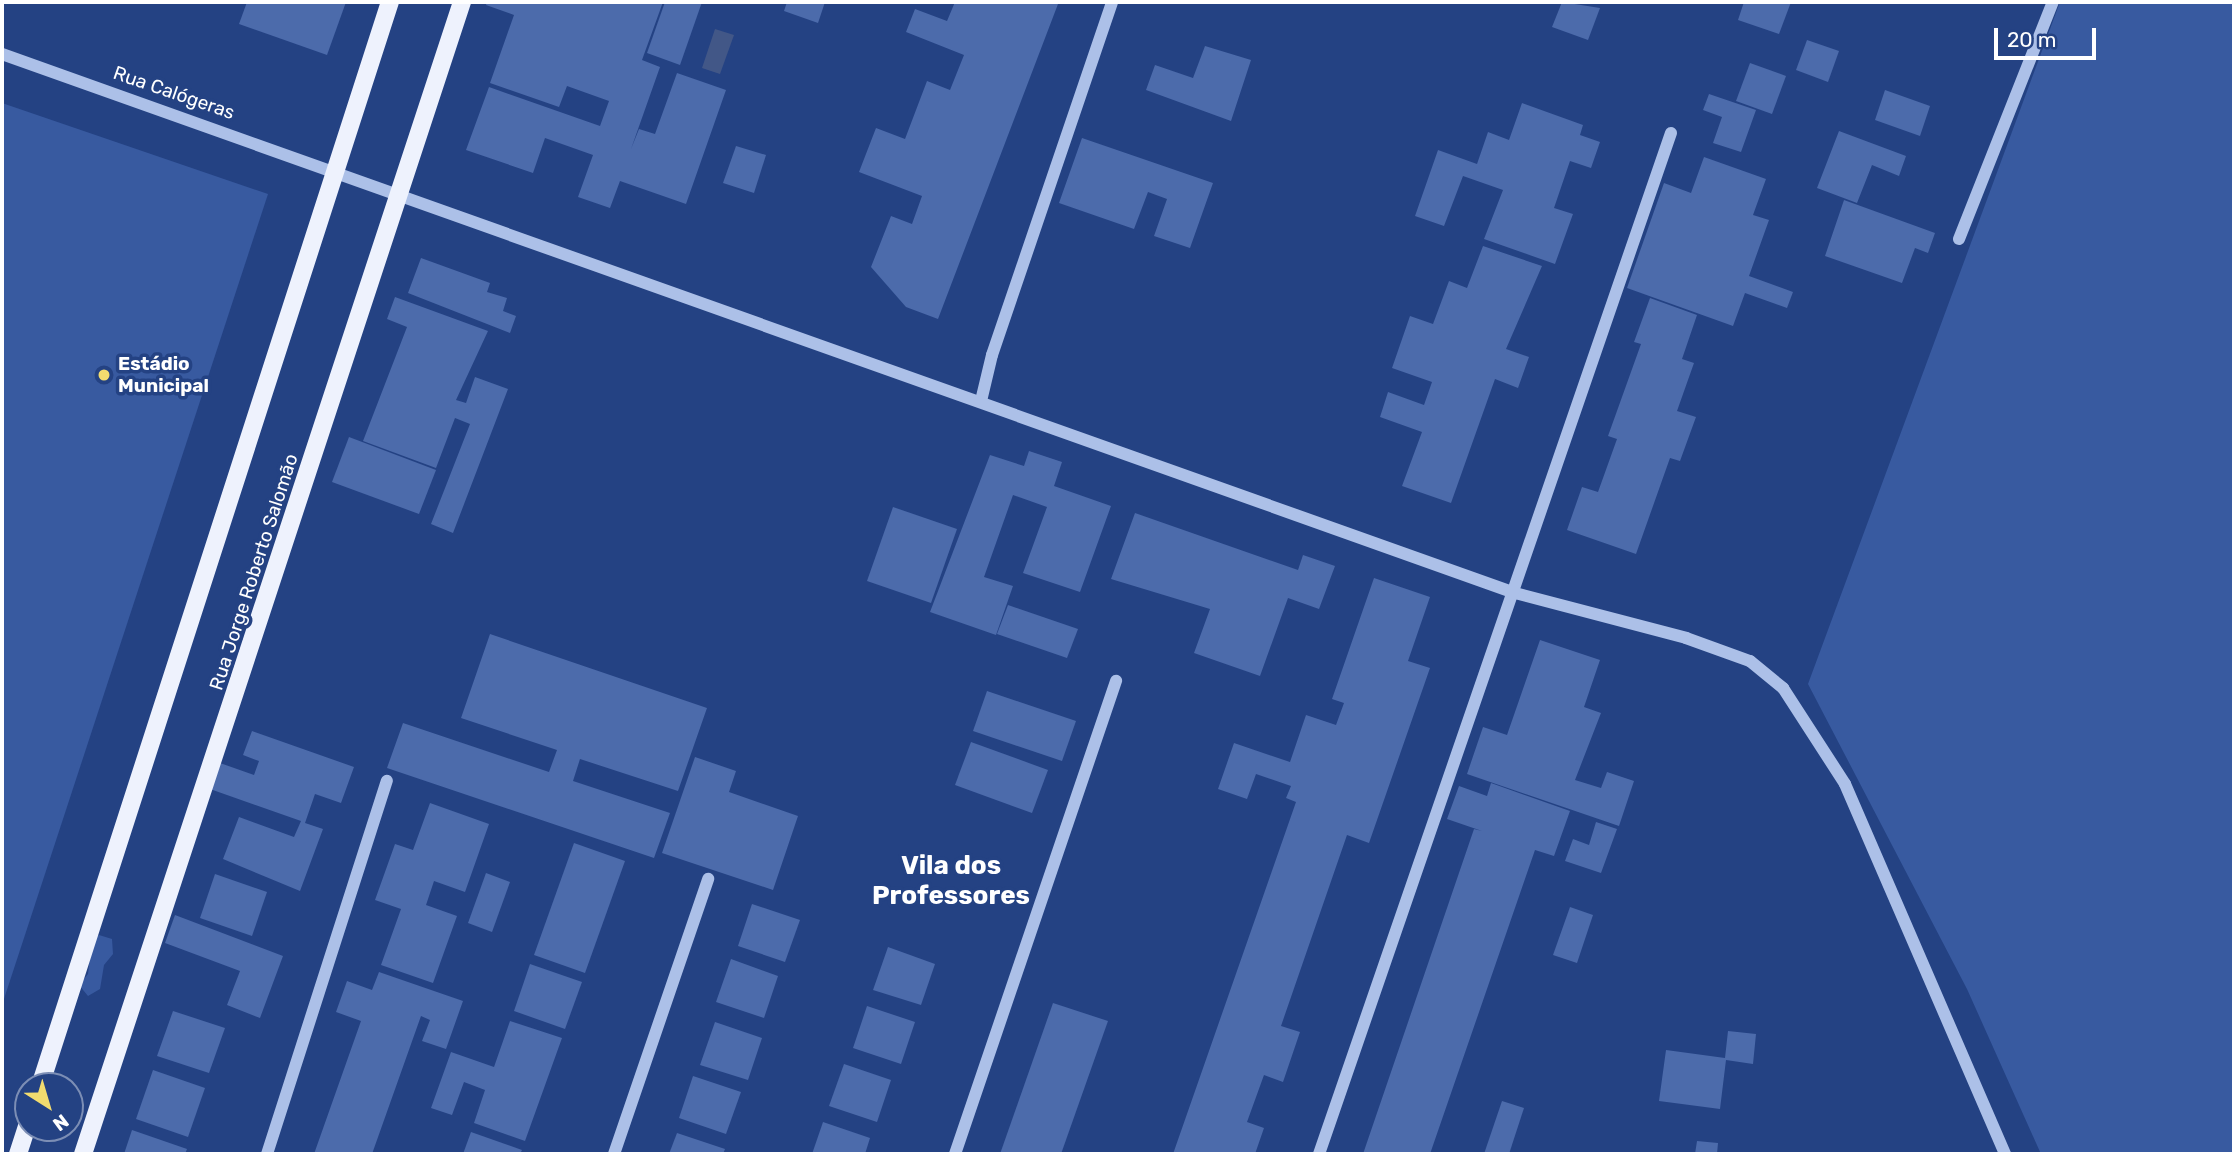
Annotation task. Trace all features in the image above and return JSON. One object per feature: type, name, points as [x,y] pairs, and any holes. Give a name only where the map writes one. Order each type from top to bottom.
[{"type":"main road","points":[[44,1072],[390,2]]},
{"type":"main road","name":"Rua Jorge Roberto Salomão","points":[[83,1154],[401,198],[462,2]]},
{"type":"street","points":[[981,401],[992,355],[1112,2]]},
{"type":"street","points":[[1959,239],[2053,2]]},
{"type":"street","name":"Rua Calógeras","points":[[2,54],[334,170],[401,198],[981,401],[1515,593],[1724,650],[1749,661],[1783,688],[1845,784],[2006,1154]]},
{"type":"street","points":[[1319,1154],[1515,593],[1671,133]]},
{"type":"street","points":[[955,1154],[1116,681]]},
{"type":"street","points":[[267,1154],[387,781]]},
{"type":"street","points":[[614,1154],[708,879]]},
{"type":"shaded area","points":[[2060,2],[2234,2],[2234,1154],[2041,1154],[1967,989],[1808,684]]},
{"type":"shaded area","points":[[715,29],[734,35],[720,74],[702,68]]},
{"type":"shaded area","name":"Estádio Municipal","points":[[2,103],[268,194],[2,1005]]},
{"type":"shaded area","points":[[99,935],[112,939],[113,954],[104,965],[100,989],[88,996],[79,985],[88,974],[92,939]]},
{"type":"building","points":[[247,2],[346,2],[327,55],[239,24]]},
{"type":"building","points":[[487,2],[663,2],[642,60],[660,67],[631,149],[639,129],[655,134],[677,73],[726,90],[686,204],[620,181],[610,208],[578,197],[593,155],[545,138],[533,173],[466,150],[489,87],[600,126],[609,101],[567,86],[559,107],[490,83],[514,15],[486,5]]},
{"type":"building","points":[[665,2],[702,2],[680,65],[647,53]]},
{"type":"building","points":[[787,2],[825,2],[818,23],[784,11]]},
{"type":"building","points":[[955,2],[1058,4],[938,319],[906,307],[871,267],[891,216],[912,224],[922,196],[859,172],[876,128],[905,139],[927,81],[950,90],[964,55],[906,32],[915,9],[947,21]]},
{"type":"building","points":[[1562,2],[1600,8],[1588,40],[1552,27]]},
{"type":"building","points":[[1744,2],[1791,2],[1779,34],[1738,20]]},
{"type":"building","points":[[1807,40],[1839,51],[1828,82],[1796,70]]},
{"type":"building","points":[[1205,46],[1251,60],[1231,121],[1146,90],[1155,65],[1193,78]]},
{"type":"building","points":[[1750,63],[1786,76],[1772,114],[1736,101]]},
{"type":"building","points":[[1885,90],[1930,106],[1920,136],[1875,120]]},
{"type":"building","points":[[1709,94],[1756,110],[1741,152],[1713,143],[1722,117],[1703,110]]},
{"type":"building","points":[[1522,103],[1583,125],[1580,135],[1600,142],[1591,168],[1570,161],[1554,208],[1573,214],[1555,264],[1484,239],[1503,190],[1463,176],[1444,226],[1415,216],[1438,150],[1477,164],[1488,132],[1509,140]]},
{"type":"building","points":[[1839,131],[1906,156],[1899,176],[1872,165],[1857,203],[1817,188]]},
{"type":"building","points":[[1082,138],[1213,183],[1190,248],[1154,236],[1167,199],[1148,192],[1134,229],[1059,203]]},
{"type":"building","points":[[736,146],[766,155],[754,193],[723,183]]},
{"type":"building","points":[[1704,157],[1766,179],[1753,215],[1769,220],[1749,276],[1793,292],[1787,308],[1745,293],[1733,326],[1627,288],[1664,183],[1691,193]]},
{"type":"building","points":[[1844,200],[1935,233],[1928,253],[1915,248],[1902,283],[1825,256]]},
{"type":"building","points":[[1483,246],[1542,266],[1506,349],[1529,357],[1518,388],[1495,379],[1451,503],[1402,486],[1422,432],[1380,417],[1388,392],[1424,405],[1432,382],[1392,368],[1410,316],[1433,324],[1449,281],[1467,288]]},
{"type":"building","points":[[421,258],[490,283],[487,292],[507,298],[503,311],[516,316],[510,333],[408,293]]},
{"type":"building","points":[[395,297],[488,331],[456,400],[466,403],[475,377],[508,389],[453,533],[431,524],[470,424],[455,418],[436,468],[363,441],[407,327],[387,319]]},
{"type":"building","points":[[1650,298],[1697,315],[1682,359],[1694,363],[1677,411],[1696,417],[1680,461],[1670,458],[1636,554],[1567,530],[1582,487],[1598,492],[1617,439],[1608,436],[1641,344],[1634,342]]},
{"type":"building","points":[[349,437],[436,470],[419,514],[332,482]]},
{"type":"building","points":[[1029,451],[1062,462],[1054,486],[1111,506],[1080,592],[1023,573],[1047,507],[1013,495],[984,577],[1013,586],[996,635],[930,612],[990,455],[1024,466]]},
{"type":"building","points":[[893,507],[957,529],[931,603],[867,581]]},
{"type":"building","points":[[1135,513],[1298,570],[1303,555],[1335,566],[1319,609],[1288,598],[1260,676],[1194,653],[1210,609],[1111,579]]},
{"type":"building","points":[[1374,578],[1430,597],[1408,661],[1430,668],[1369,843],[1347,835],[1281,1026],[1300,1032],[1283,1082],[1264,1075],[1247,1122],[1264,1128],[1255,1154],[1173,1154],[1296,802],[1286,798],[1291,786],[1256,774],[1247,799],[1218,789],[1234,743],[1290,762],[1306,715],[1336,725],[1344,703],[1332,699]]},
{"type":"building","points":[[1008,605],[1078,629],[1067,658],[997,634]]},
{"type":"building","points":[[490,634],[707,708],[678,791],[580,759],[573,781],[670,813],[654,858],[387,768],[403,723],[549,772],[557,750],[461,718]]},
{"type":"building","points":[[1540,640],[1600,660],[1584,707],[1601,713],[1575,780],[1601,788],[1607,772],[1634,781],[1619,826],[1467,774],[1483,727],[1507,735]]},
{"type":"building","points":[[987,691],[1076,721],[1062,761],[973,731]]},
{"type":"building","points":[[252,731],[354,767],[341,803],[315,794],[305,823],[323,829],[300,891],[223,859],[239,817],[294,837],[301,821],[210,789],[220,763],[254,775],[259,761],[243,755]]},
{"type":"building","points":[[971,742],[1048,770],[1032,813],[955,785]]},
{"type":"building","points":[[695,757],[736,771],[729,792],[798,816],[773,890],[662,853]]},
{"type":"building","points":[[1491,783],[1570,811],[1554,856],[1535,850],[1430,1154],[1363,1154],[1474,829],[1482,831],[1447,819],[1459,786],[1487,796]]},
{"type":"building","points":[[430,803],[489,824],[465,892],[434,881],[426,905],[457,916],[433,983],[381,965],[401,909],[375,900],[395,844],[413,850]]},
{"type":"building","points":[[1596,822],[1617,829],[1601,873],[1565,861],[1573,839],[1589,845]]},
{"type":"building","points":[[574,843],[625,861],[585,973],[534,955]]},
{"type":"building","points":[[486,873],[510,882],[492,932],[468,923]]},
{"type":"building","points":[[215,874],[267,892],[252,936],[200,918]]},
{"type":"building","points":[[752,904],[800,920],[785,962],[738,946]]},
{"type":"building","points":[[1570,907],[1593,915],[1577,963],[1553,955]]},
{"type":"building","points":[[175,915],[283,956],[260,1018],[227,1005],[240,971],[165,943]]},
{"type":"building","points":[[888,947],[935,964],[921,1005],[873,990]]},
{"type":"building","points":[[731,959],[778,976],[764,1018],[716,1002]]},
{"type":"building","points":[[530,964],[582,982],[565,1029],[514,1011]]},
{"type":"building","points":[[379,972],[463,1001],[446,1049],[422,1041],[430,1020],[421,1016],[372,1154],[314,1154],[361,1021],[336,1012],[347,981],[372,990]]},
{"type":"building","points":[[1053,1003],[1108,1021],[1061,1154],[1000,1154]]},
{"type":"building","points":[[867,1006],[915,1022],[901,1064],[853,1048]]},
{"type":"building","points":[[173,1011],[225,1028],[209,1073],[157,1056]]},
{"type":"building","points":[[510,1021],[562,1038],[525,1141],[474,1123],[485,1090],[464,1082],[452,1115],[431,1108],[451,1052],[494,1067]]},
{"type":"building","points":[[715,1022],[762,1038],[748,1080],[700,1065]]},
{"type":"building","points":[[1728,1031],[1756,1034],[1753,1064],[1726,1060],[1720,1109],[1659,1101],[1666,1050],[1725,1058]]},
{"type":"building","points":[[844,1064],[891,1080],[877,1122],[829,1106]]},
{"type":"building","points":[[153,1070],[205,1088],[188,1137],[136,1119]]},
{"type":"building","points":[[693,1076],[741,1092],[726,1134],[679,1118]]},
{"type":"building","points":[[1502,1101],[1524,1108],[1509,1154],[1484,1154]]},
{"type":"building","points":[[823,1122],[870,1138],[865,1154],[812,1154]]},
{"type":"building","points":[[132,1130],[187,1149],[185,1154],[124,1154]]},
{"type":"building","points":[[471,1132],[522,1150],[520,1154],[463,1154]]},
{"type":"building","points":[[677,1133],[725,1149],[723,1154],[669,1154]]},
{"type":"building","points":[[1697,1141],[1718,1143],[1717,1154],[1695,1154]]},
{"type":"place","name":"Estádio Municipal","points":[[104,375]]},
{"type":"district","name":"Vila dos Professores","points":[[951,881]]}]
